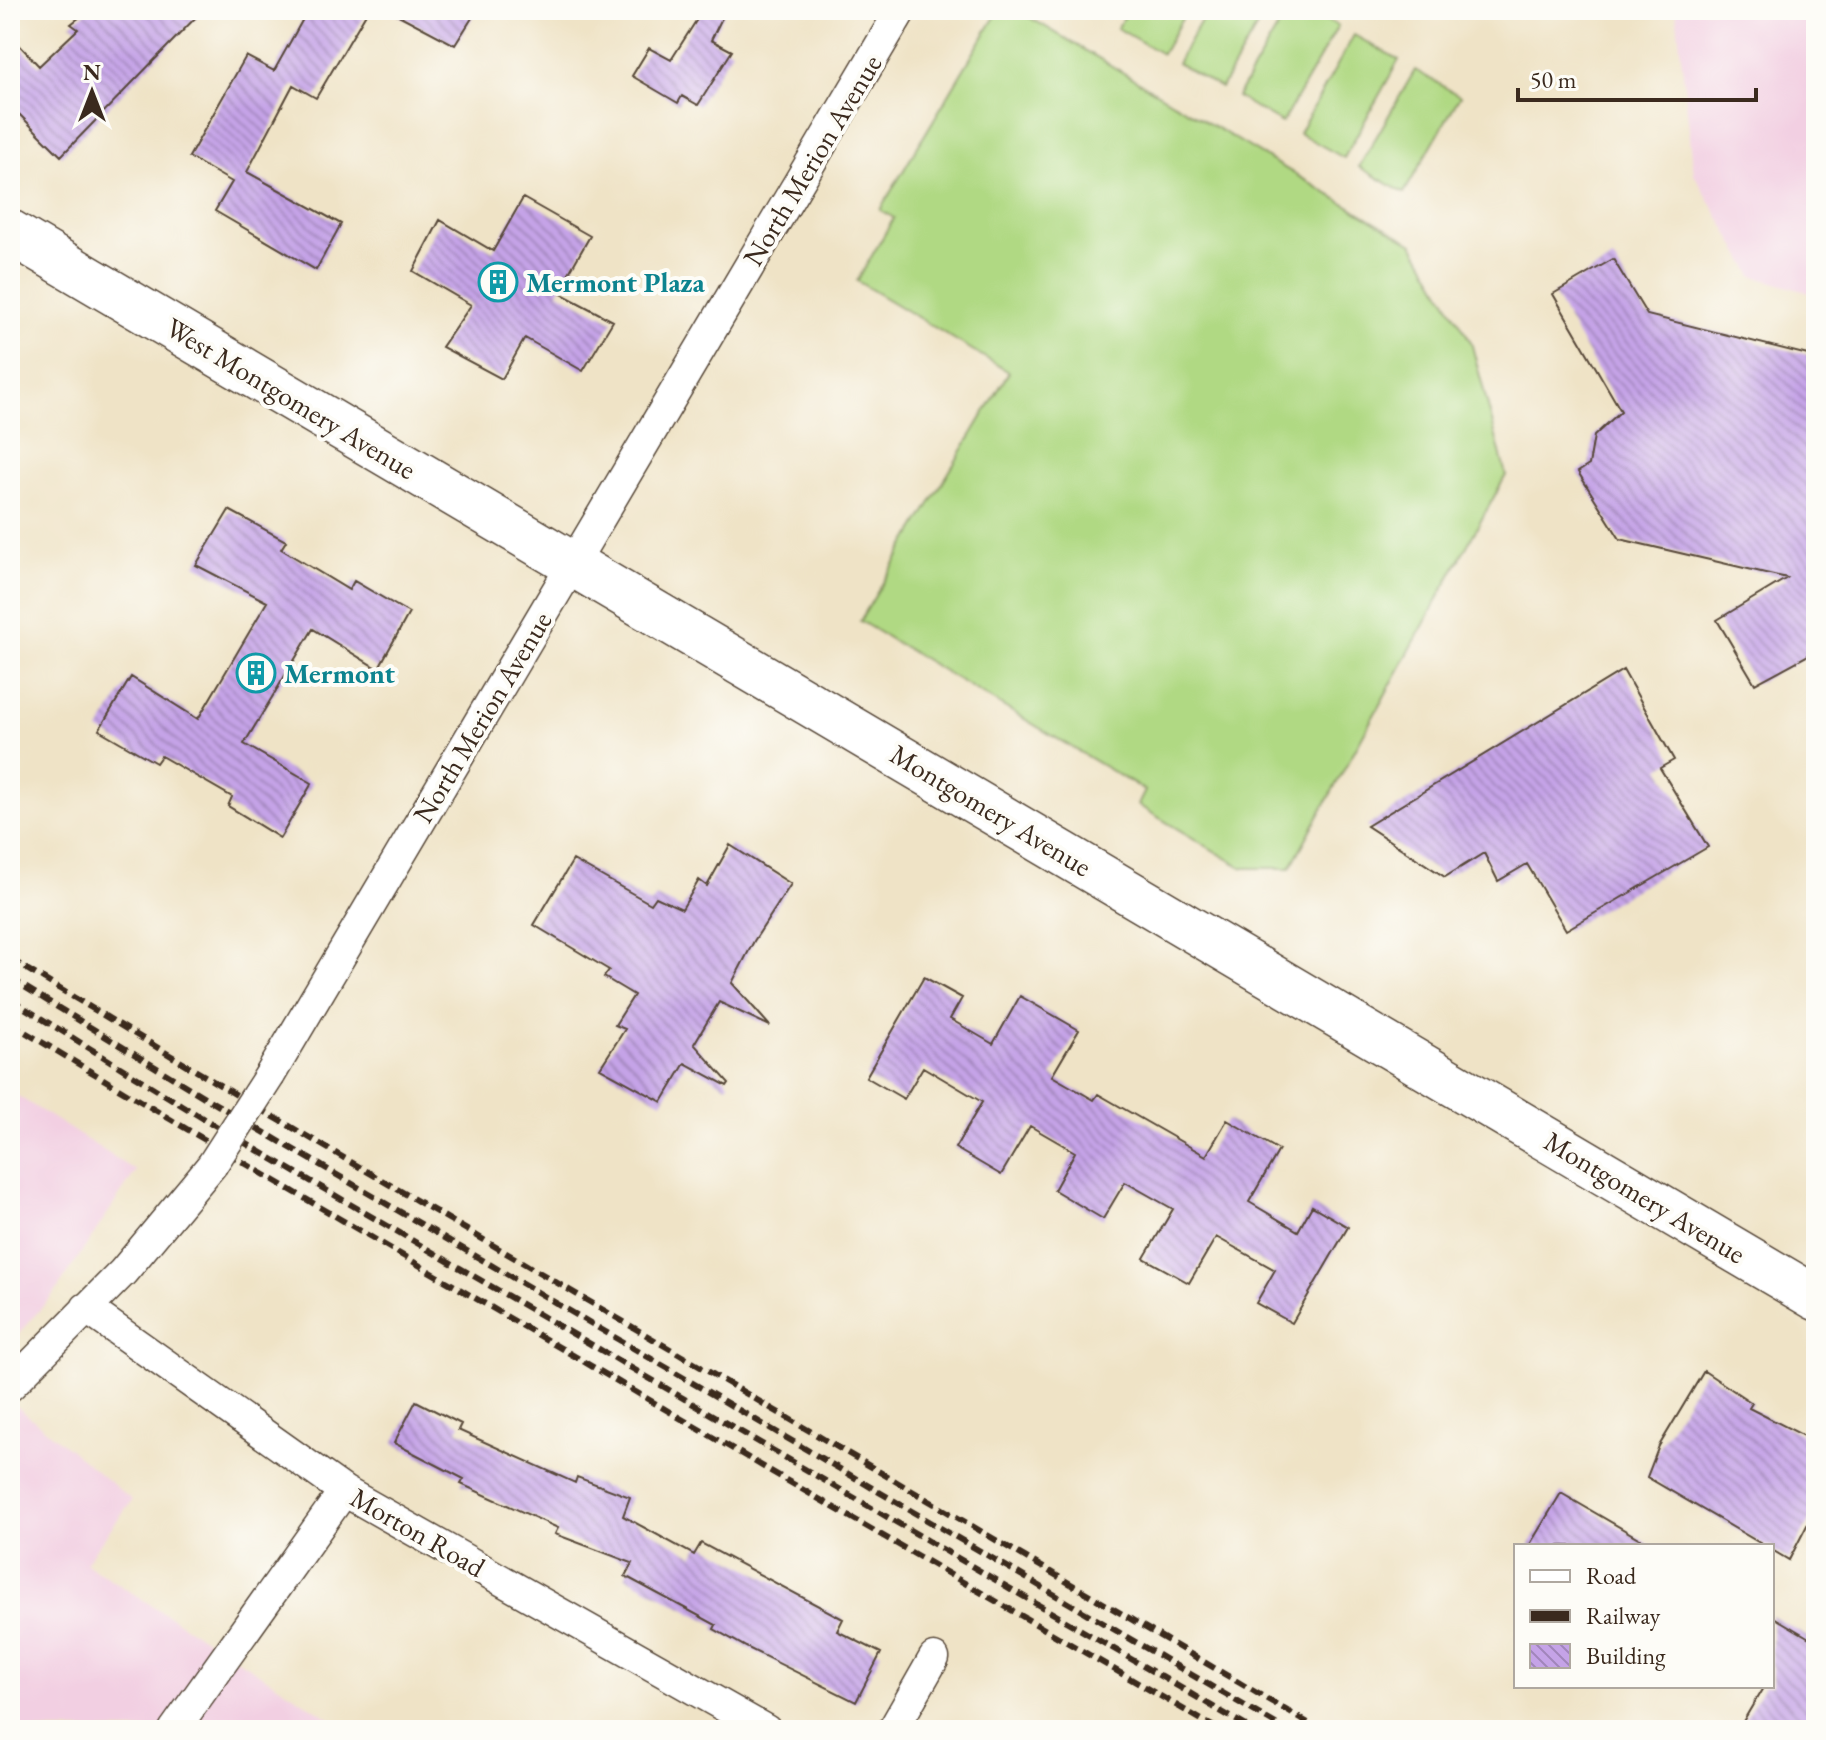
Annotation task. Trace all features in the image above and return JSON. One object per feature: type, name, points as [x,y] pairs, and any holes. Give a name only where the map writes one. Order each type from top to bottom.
[{"type":"main road","name":"West Montgomery Avenue","points":[[10,232],[572,564]]},
{"type":"main road","name":"Montgomery Avenue","points":[[572,564],[1816,1298]]},
{"type":"street","name":"North Merion Avenue","points":[[10,1386],[123,1272],[212,1165],[270,1075],[901,10]]},
{"type":"street","name":"Morton Road","points":[[86,1308],[344,1491],[766,1730]]},
{"type":"street","points":[[174,1730],[344,1491]]},
{"type":"street","points":[[893,1730],[934,1658]]},
{"type":"shaded area","points":[[1676,10],[1816,10],[1816,295],[1753,276],[1694,174]]},
{"type":"shaded area","points":[[10,1091],[136,1171],[56,1291],[10,1344]]},
{"type":"shaded area","points":[[10,1401],[132,1500],[85,1563],[348,1730],[10,1730]]},
{"type":"green space","points":[[999,10],[1017,10],[1413,244],[1471,342],[1506,475],[1290,868],[1243,868],[1138,805],[1145,791],[860,621],[1009,372],[857,281],[894,218],[880,210]]},
{"type":"green space","points":[[1128,10],[1187,10],[1162,54],[1117,28]]},
{"type":"green space","points":[[1207,10],[1267,10],[1221,88],[1177,63]]},
{"type":"green space","points":[[1288,10],[1310,10],[1338,26],[1282,123],[1237,97]]},
{"type":"green space","points":[[1354,35],[1399,60],[1344,158],[1299,133]]},
{"type":"green space","points":[[1415,70],[1460,96],[1404,193],[1359,167]]},
{"type":"building","points":[[89,10],[203,10],[61,156],[10,105],[10,35],[39,66],[78,29],[71,24]]},
{"type":"building","points":[[308,10],[368,10],[316,98],[293,85],[247,172],[341,224],[316,270],[215,211],[232,182],[189,157],[246,56],[274,71]]},
{"type":"building","points":[[389,10],[477,10],[455,45]]},
{"type":"building","points":[[703,10],[726,10],[711,40],[732,51],[698,105],[682,96],[678,103],[632,76],[649,48],[671,60]]},
{"type":"building","name":"Mermont Plaza","points":[[523,198],[590,236],[558,292],[613,321],[583,371],[525,338],[502,379],[442,347],[471,305],[413,271],[440,220],[493,251]]},
{"type":"building","points":[[1613,259],[1647,315],[1816,357],[1816,438],[1807,444],[1816,459],[1816,651],[1755,684],[1717,620],[1787,578],[1620,539],[1578,472],[1589,465],[1594,436],[1621,411],[1553,294]]},
{"type":"building","name":"Mermont","points":[[229,510],[286,541],[281,549],[349,590],[354,581],[409,613],[378,669],[313,629],[244,744],[312,783],[280,838],[228,806],[232,797],[161,756],[156,763],[99,730],[131,677],[198,719],[267,602],[196,565]]},
{"type":"building","points":[[1623,670],[1674,760],[1660,768],[1708,847],[1566,930],[1527,864],[1498,881],[1484,853],[1445,877],[1367,826]]},
{"type":"building","points":[[730,845],[791,884],[754,941],[732,983],[770,1026],[719,1002],[694,1044],[729,1083],[727,1086],[685,1063],[662,1102],[600,1068],[625,1029],[615,1025],[634,995],[604,977],[609,970],[534,925],[573,860],[651,904],[656,897],[682,909],[699,880],[707,886]]},
{"type":"building","points":[[924,977],[962,998],[950,1019],[993,1044],[1020,996],[1079,1030],[1052,1076],[1094,1100],[1098,1094],[1206,1156],[1227,1120],[1279,1150],[1249,1202],[1298,1231],[1312,1206],[1348,1227],[1292,1323],[1256,1303],[1275,1270],[1216,1237],[1189,1283],[1144,1258],[1173,1209],[1125,1182],[1103,1219],[1054,1190],[1075,1152],[1030,1126],[1001,1175],[955,1148],[982,1102],[923,1067],[904,1099],[866,1077]]},
{"type":"building","points":[[1704,1371],[1752,1403],[1749,1408],[1816,1442],[1816,1508],[1789,1560],[1774,1551],[1774,1544],[1762,1544],[1647,1477],[1659,1446]]},
{"type":"building","points":[[416,1401],[461,1424],[458,1430],[575,1483],[577,1477],[630,1497],[623,1516],[694,1555],[701,1543],[843,1619],[837,1631],[881,1653],[856,1702],[746,1647],[714,1629],[716,1625],[625,1576],[632,1563],[555,1534],[558,1528],[461,1484],[464,1479],[394,1443]]},
{"type":"building","points":[[1561,1493],[1649,1544],[1530,1544]]},
{"type":"building","points":[[1774,1617],[1816,1642],[1816,1730],[1738,1730],[1763,1688],[1774,1688]]},
{"type":"railway","points":[[10,959],[1320,1730]]},
{"type":"railway","points":[[10,978],[214,1103],[1286,1730]]},
{"type":"railway","points":[[10,999],[204,1119],[1253,1730]]},
{"type":"railway","points":[[10,1023],[786,1480],[1219,1730]]},
{"type":"place","name":"Mermont Plaza","points":[[498,282]]},
{"type":"place","name":"Mermont","points":[[256,673]]}]
